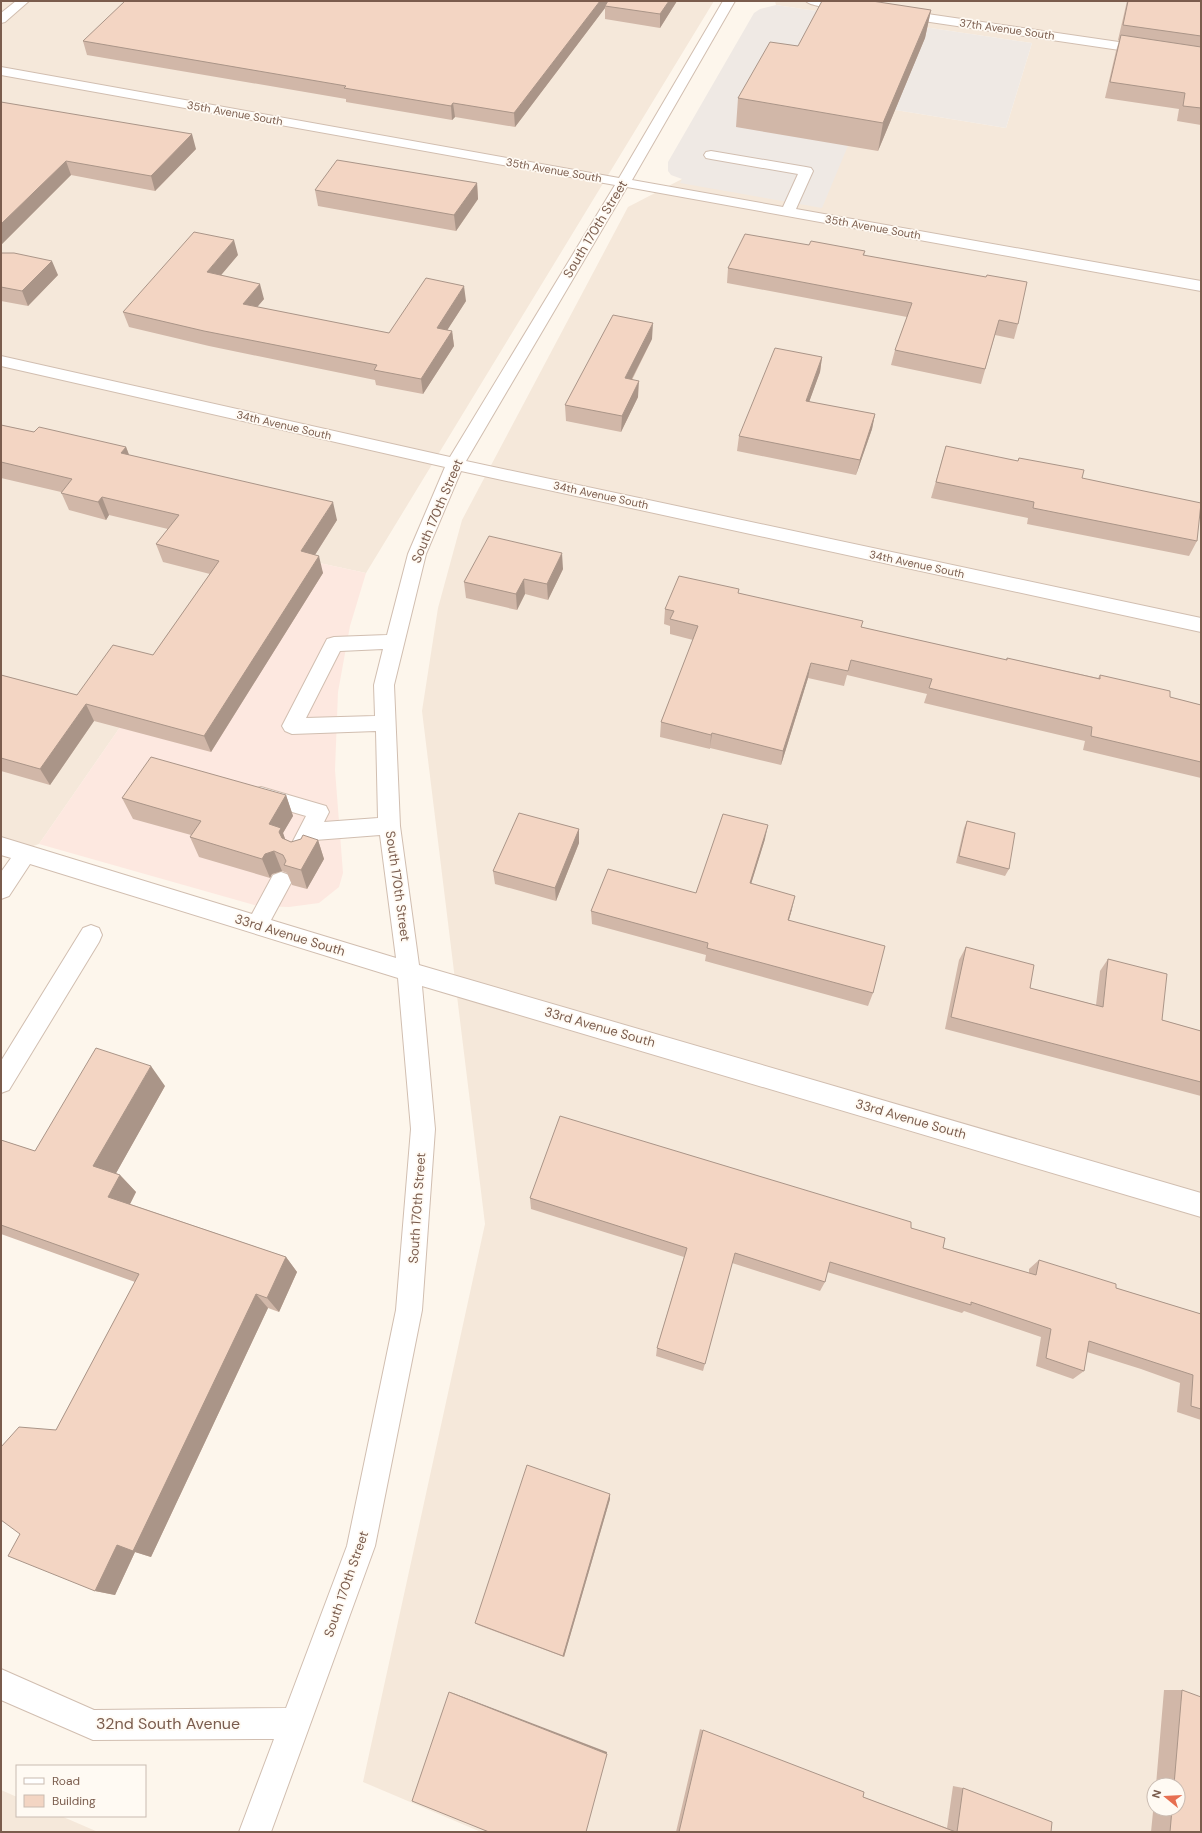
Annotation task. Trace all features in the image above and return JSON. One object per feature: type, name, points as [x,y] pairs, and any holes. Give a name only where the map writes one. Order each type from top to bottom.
[{"type":"street","points":[[1,19],[23,1]]},
{"type":"street","name":"South 170th Street","points":[[255,1832],[361,1546],[409,1310],[423,1129],[409,972],[389,826],[384,685],[417,554],[455,464],[623,183],[729,1]]},
{"type":"street","points":[[812,1],[859,8]]},
{"type":"street","name":"37th Avenue South","points":[[890,12],[1201,58]]},
{"type":"street","name":"35th Avenue South","points":[[1,71],[1201,286]]},
{"type":"street","points":[[711,155],[806,171],[788,212]]},
{"type":"street","name":"34th Avenue South","points":[[1,361],[455,464],[1201,625]]},
{"type":"street","points":[[386,723],[292,726],[334,644],[395,642]]},
{"type":"street","points":[[244,790],[319,812],[299,851]]},
{"type":"street","points":[[308,832],[389,826]]},
{"type":"street","name":"33rd Avenue South","points":[[1,846],[409,972],[1201,1205]]},
{"type":"street","points":[[1,890],[25,854]]},
{"type":"street","points":[[257,925],[280,881]]},
{"type":"street","points":[[1,1082],[91,935]]},
{"type":"street","name":"32nd South Avenue","points":[[1,1684],[93,1725],[296,1723]]},
{"type":"shaded area","points":[[1,1],[714,1],[366,573],[245,547],[39,844],[1,857]]},
{"type":"shaded area","points":[[775,1],[1201,1],[1201,1832],[481,1832],[363,1782],[485,1224],[422,711],[438,608],[462,520],[628,207],[682,179],[865,105],[1006,128],[1032,43],[776,5]]},
{"type":"shaded area","points":[[776,5],[1032,43],[1006,128],[865,105],[822,208],[680,183],[682,179],[671,175],[668,171],[668,162],[754,13],[760,9]]},
{"type":"shaded area","points":[[245,547],[366,573],[350,626],[338,692],[335,770],[343,873],[339,887],[319,903],[289,907],[258,906],[39,844]]},
{"type":"shaded area","points":[[1,1790],[16,1797],[16,1817],[63,1817],[98,1832],[1,1832]]},
{"type":"building","points":[[125,1],[600,1],[514,113],[453,103],[451,106],[344,88],[346,86],[83,41]]},
{"type":"building","points":[[608,1],[669,1],[660,14],[605,6]]},
{"type":"building","points":[[822,1],[872,1],[931,10],[883,123],[738,98],[770,42],[798,46]]},
{"type":"building","points":[[1128,1],[1201,1],[1201,36],[1123,25]]},
{"type":"building","points":[[1121,35],[1201,47],[1201,108],[1183,106],[1185,93],[1110,82]]},
{"type":"building","points":[[1,102],[192,134],[151,176],[66,161],[1,224]]},
{"type":"building","points":[[337,160],[477,183],[454,215],[315,190]]},
{"type":"building","points":[[194,232],[234,240],[207,272],[260,284],[243,304],[389,333],[426,278],[464,286],[437,328],[452,331],[421,379],[374,370],[377,365],[204,331],[123,312]]},
{"type":"building","points":[[745,234],[809,245],[811,241],[865,251],[863,255],[986,277],[987,275],[1027,282],[1018,324],[999,320],[985,369],[895,350],[912,303],[728,268]]},
{"type":"building","points":[[1,253],[14,253],[52,261],[22,291],[1,287]]},
{"type":"building","points":[[613,315],[653,323],[625,378],[639,381],[622,416],[565,405]]},
{"type":"building","points":[[775,348],[822,357],[806,401],[875,414],[860,460],[739,436]]},
{"type":"building","points":[[1,425],[34,432],[39,427],[126,447],[121,453],[333,502],[301,551],[319,556],[204,736],[86,704],[40,769],[1,758],[1,675],[77,695],[113,645],[153,655],[219,561],[156,544],[179,515],[102,497],[98,502],[61,493],[72,479],[1,462]]},
{"type":"building","points":[[946,446],[1018,461],[1019,458],[1084,470],[1082,478],[1201,503],[1197,541],[1033,508],[1034,502],[936,482]]},
{"type":"building","points":[[489,536],[562,553],[547,584],[524,579],[516,594],[464,582]]},
{"type":"building","points":[[679,576],[739,589],[738,593],[863,621],[861,627],[1007,660],[1007,658],[1100,679],[1100,675],[1170,691],[1170,697],[1201,705],[1201,762],[1091,736],[1092,727],[929,688],[932,679],[851,660],[848,671],[811,663],[783,751],[661,722],[698,626],[670,619],[674,611],[665,609]]},
{"type":"building","points":[[151,757],[286,795],[269,824],[281,828],[279,832],[282,838],[291,842],[301,839],[303,835],[318,840],[301,870],[284,865],[286,861],[283,855],[274,851],[265,854],[262,859],[190,837],[201,821],[122,798]]},
{"type":"building","points":[[519,813],[579,829],[555,888],[493,871]]},
{"type":"building","points":[[723,814],[768,825],[750,883],[795,896],[788,920],[885,946],[873,993],[707,948],[708,943],[591,911],[608,869],[696,893]]},
{"type":"building","points":[[967,821],[1015,833],[1009,869],[959,856]]},
{"type":"building","points":[[966,947],[1034,965],[1030,988],[1103,1007],[1108,959],[1167,974],[1162,1020],[1201,1031],[1201,1082],[951,1017]]},
{"type":"building","points":[[96,1048],[151,1066],[93,1166],[120,1175],[108,1197],[286,1257],[267,1298],[256,1294],[133,1551],[117,1545],[95,1591],[8,1556],[20,1534],[1,1520],[1,1447],[19,1427],[56,1430],[139,1274],[1,1225],[1,1140],[35,1151]]},
{"type":"building","points":[[560,1116],[911,1222],[911,1228],[945,1238],[943,1248],[1036,1275],[1039,1260],[1116,1284],[1116,1288],[1201,1314],[1201,1409],[1191,1406],[1193,1375],[1089,1341],[1084,1371],[1046,1358],[1051,1329],[971,1302],[971,1305],[830,1262],[825,1282],[735,1253],[705,1364],[657,1348],[687,1248],[530,1198]]},
{"type":"building","points":[[527,1465],[610,1494],[563,1656],[475,1623]]},
{"type":"building","points":[[1182,1690],[1201,1697],[1201,1832],[1170,1832],[1171,1817],[1186,1817],[1186,1777],[1175,1777]]},
{"type":"building","points":[[449,1692],[607,1754],[586,1832],[489,1832],[412,1801]]},
{"type":"building","points":[[703,1730],[864,1792],[863,1797],[956,1832],[679,1832]]},
{"type":"building","points":[[963,1788],[1052,1822],[1051,1832],[957,1832]]}]
